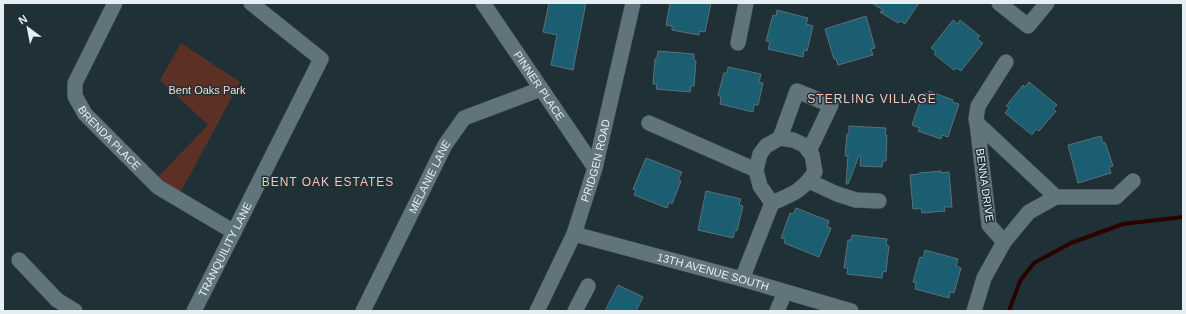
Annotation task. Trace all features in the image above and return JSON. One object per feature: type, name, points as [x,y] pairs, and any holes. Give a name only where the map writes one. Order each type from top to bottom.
[{"type":"street","name":"BRENDA PLACE","points":[[115,3],[75,83],[75,96],[84,114],[158,187],[234,232]]},
{"type":"street","name":"TRANQUILITY LANE","points":[[194,311],[321,59],[251,3]]},
{"type":"street","name":"PINNER PLACE","points":[[483,3],[595,168]]},
{"type":"street","name":"PRIDGEN ROAD","points":[[536,311],[574,234],[595,168],[633,3]]},
{"type":"street","points":[[738,43],[746,3]]},
{"type":"street","points":[[999,3],[1028,26],[1047,3]]},
{"type":"street","name":"BENNA DRIVE","points":[[1004,242],[989,225],[976,120],[978,106],[1006,62]]},
{"type":"street","name":"MELANIE LANE","points":[[363,311],[445,145],[464,118],[542,89]]},
{"type":"street","points":[[780,138],[797,91],[831,105],[809,151]]},
{"type":"street","points":[[649,123],[756,170]]},
{"type":"street","name":"BENNA DRIVE","points":[[977,124],[1056,197]]},
{"type":"street","points":[[742,279],[772,203],[798,191],[809,181],[815,172],[812,155],[804,145],[793,140],[780,138],[766,146],[760,154],[756,170],[760,186],[772,203]]},
{"type":"street","points":[[809,181],[837,194],[856,200],[878,201]]},
{"type":"street","points":[[974,311],[984,278],[1004,242],[1029,212],[1056,197],[1116,197],[1133,182]]},
{"type":"street","name":"13TH AVENUE SOUTH","points":[[574,234],[742,279],[852,311]]},
{"type":"street","points":[[19,260],[57,300],[75,311]]},
{"type":"street","points":[[576,311],[588,286]]},
{"type":"street","points":[[777,311],[785,292]]},
{"type":"green space","name":"Bent Oaks Park","points":[[181,43],[240,82],[177,199],[153,182],[208,125],[160,80]]},
{"type":"building","points":[[549,3],[586,3],[573,70],[551,65],[557,35],[543,32]]},
{"type":"building","points":[[670,3],[711,3],[705,32],[699,31],[699,35],[672,30],[672,26],[666,25]]},
{"type":"building","points":[[872,3],[919,3],[905,24],[900,21],[898,23],[880,12],[884,11]]},
{"type":"building","points":[[777,10],[808,18],[806,24],[813,26],[807,51],[804,50],[803,57],[768,49],[770,42],[766,41],[773,15],[776,16]]},
{"type":"building","points":[[866,16],[875,48],[871,49],[873,55],[838,65],[836,59],[834,59],[825,29]]},
{"type":"building","points":[[953,20],[958,24],[960,20],[980,36],[977,39],[983,43],[961,71],[956,68],[954,70],[934,54],[936,52],[931,48]]},
{"type":"building","points":[[658,51],[694,54],[694,60],[696,61],[694,86],[691,86],[690,92],[656,89],[657,84],[653,84],[655,59],[657,59]]},
{"type":"building","points":[[728,67],[761,74],[759,82],[763,83],[758,105],[754,105],[753,112],[720,104],[721,97],[718,95],[724,73],[727,73]]},
{"type":"building","points":[[1029,82],[1057,105],[1053,109],[1056,111],[1039,131],[1036,129],[1032,135],[1005,113],[1009,108],[1006,106],[1023,85],[1025,87]]},
{"type":"building","points":[[929,91],[953,100],[952,102],[959,104],[948,137],[942,135],[941,139],[918,131],[920,128],[912,125],[923,93],[928,94]]},
{"type":"building","points":[[849,126],[886,128],[886,161],[883,161],[882,167],[860,166],[861,156],[859,156],[848,184],[846,184],[848,156],[845,156]]},
{"type":"building","points":[[1101,136],[1103,143],[1105,142],[1113,166],[1109,167],[1111,173],[1078,183],[1068,145]]},
{"type":"building","points":[[646,158],[682,172],[678,180],[681,181],[672,204],[669,202],[667,208],[634,195],[636,190],[633,189]]},
{"type":"building","points":[[941,171],[941,173],[949,172],[952,207],[944,207],[945,211],[922,213],[921,208],[913,209],[910,175]]},
{"type":"building","points":[[706,191],[741,199],[739,205],[743,206],[737,231],[735,230],[733,238],[698,230]]},
{"type":"building","points":[[796,208],[829,221],[827,227],[831,228],[819,257],[784,243],[785,239],[781,238],[790,213],[793,214]]},
{"type":"building","points":[[852,235],[887,239],[886,245],[889,246],[886,272],[883,271],[882,278],[847,274],[848,268],[844,268],[848,240],[851,240]]},
{"type":"building","points":[[925,250],[958,259],[956,266],[961,268],[954,293],[950,292],[949,298],[915,289],[916,283],[913,282],[920,257],[923,258]]},
{"type":"building","points":[[618,285],[643,297],[636,311],[605,311]]},
{"type":"waterway","points":[[1009,311],[1020,281],[1034,263],[1071,243],[1123,224],[1183,217]]},
{"type":"district","name":"STERLING VILLAGE","points":[[872,99]]},
{"type":"district","name":"BENT OAK ESTATES","points":[[328,182]]}]
